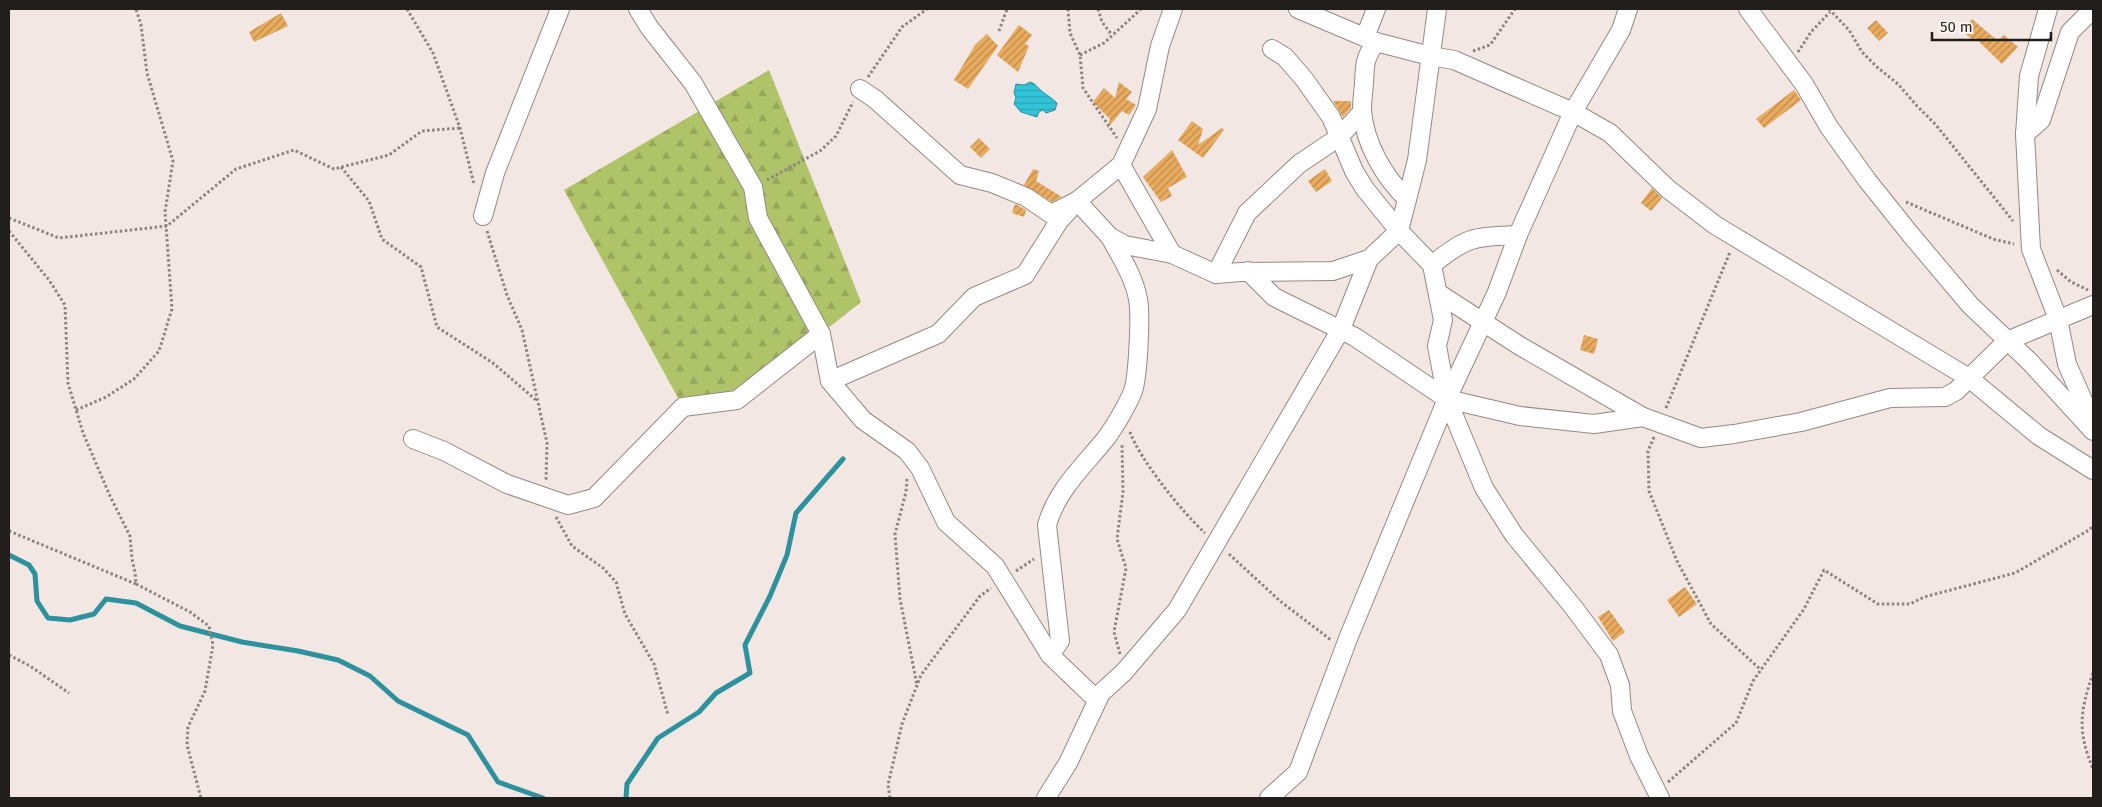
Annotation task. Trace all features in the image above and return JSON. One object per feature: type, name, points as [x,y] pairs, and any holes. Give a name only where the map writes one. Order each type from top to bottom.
[{"type":"street","points":[[483,216],[495,173],[560,9]]},
{"type":"street","points":[[638,9],[649,27],[693,83],[753,187],[758,218],[821,334],[830,381],[864,420],[907,450],[920,468],[946,522],[995,566],[1050,655],[1097,700]]},
{"type":"street","points":[[830,381],[938,334],[974,298],[1025,275],[1058,221],[1077,201],[1121,165],[1148,109],[1160,46],[1173,9]]},
{"type":"street","points":[[1298,9],[1371,39],[1430,56],[1454,60],[1573,112],[1610,133],[1668,189],[1715,225],[1968,378],[2032,430],[2093,470]]},
{"type":"street","points":[[1376,9],[1366,56],[1362,112],[1375,156],[1395,187],[1407,199]]},
{"type":"street","points":[[1110,237],[1125,245],[1172,254],[1216,274],[1333,271],[1369,259],[1399,231],[1417,160],[1437,9]]},
{"type":"street","points":[[1269,798],[1298,772],[1349,636],[1447,400],[1484,321],[1518,235],[1573,112],[1621,30],[1628,9]]},
{"type":"street","points":[[1748,9],[1804,84],[1829,127],[1867,180],[1970,305],[2054,386],[2093,431]]},
{"type":"street","points":[[2048,9],[2029,76],[2025,134],[2031,249],[2058,319],[2066,364],[2093,424]]},
{"type":"street","points":[[2025,134],[2041,120],[2070,32],[2093,9]]},
{"type":"street","points":[[1272,49],[1285,57],[1304,79],[1331,117],[1354,171],[1365,189],[1399,231],[1432,265],[1443,320],[1437,346],[1447,400],[1484,488],[1514,535],[1574,608],[1609,655],[1620,686],[1622,711],[1639,756],[1659,795]]},
{"type":"street","points":[[860,89],[875,99],[960,175],[992,183],[1026,197],[1051,214],[1077,201]]},
{"type":"street","points":[[1216,274],[1247,213],[1299,164],[1339,137],[1362,112]]},
{"type":"street","points":[[1121,165],[1172,254]]},
{"type":"street","points":[[1050,655],[1060,641],[1047,525],[1050,515],[1070,480],[1108,436],[1133,390],[1138,356],[1138,300],[1130,274],[1110,237],[1077,201]]},
{"type":"street","points":[[1432,265],[1466,241],[1480,237],[1518,235]]},
{"type":"street","points":[[1046,798],[1068,763],[1101,693],[1124,672],[1177,610],[1341,329],[1369,259]]},
{"type":"street","points":[[1248,272],[1274,297],[1355,336],[1447,400],[1520,416],[1594,424],[1643,417]]},
{"type":"street","points":[[1438,292],[1520,346],[1643,417],[1701,438],[1801,422],[1890,398],[1945,397],[1956,391],[2007,341],[2093,305]]},
{"type":"street","points":[[413,439],[444,451],[507,484],[568,505],[594,498],[683,407],[737,400],[821,334]]},
{"type":"path","points":[[76,410],[106,397],[134,379],[159,351],[172,309],[165,212],[173,161],[147,73],[141,25],[136,9]]},
{"type":"path","points":[[407,9],[433,53],[460,128],[476,190]]},
{"type":"path","points":[[753,187],[820,151],[836,136],[860,89],[902,27],[927,9]]},
{"type":"path","points":[[1000,31],[1007,9]]},
{"type":"path","points":[[1068,9],[1070,33],[1080,55],[1083,88],[1117,138],[1121,165]]},
{"type":"path","points":[[1098,9],[1102,22],[1112,35]]},
{"type":"path","points":[[1080,55],[1104,43],[1141,9]]},
{"type":"path","points":[[1454,60],[1490,45],[1515,9]]},
{"type":"path","points":[[1786,60],[1797,54],[1811,32],[1830,10],[1849,30],[1862,52],[1898,84],[1936,125],[2013,221],[2031,249]]},
{"type":"path","points":[[9,218],[59,238],[167,226],[236,169],[294,150],[334,168],[341,167],[388,155],[422,131],[460,128]]},
{"type":"path","points":[[341,167],[369,202],[382,239],[421,267],[437,327],[493,363],[536,400]]},
{"type":"path","points":[[1904,201],[1993,239],[2031,249]]},
{"type":"path","points":[[483,216],[507,295],[522,330],[547,443],[545,497],[572,546],[603,568],[616,582],[625,614],[654,664],[668,715]]},
{"type":"path","points":[[9,231],[49,280],[65,305],[68,383],[87,442],[130,536],[136,584]]},
{"type":"path","points":[[1736,237],[1648,451],[1649,491],[1677,561],[1711,624],[1761,670]]},
{"type":"path","points":[[2056,269],[2071,282],[2093,292]]},
{"type":"path","points":[[1122,438],[1123,492],[1117,539],[1126,568],[1114,632],[1124,672]]},
{"type":"path","points":[[907,450],[906,492],[895,534],[900,599],[917,685]]},
{"type":"path","points":[[1659,795],[1736,723],[1753,681],[1804,608],[1824,570],[1878,604],[1910,604],[1924,597],[2015,573],[2093,526]]},
{"type":"path","points":[[9,531],[136,584],[190,612],[209,626],[213,645],[205,691],[188,727],[187,746],[201,798]]},
{"type":"path","points":[[890,798],[888,785],[902,724],[921,675],[980,596],[1035,559],[1050,542]]},
{"type":"path","points":[[9,655],[30,666],[68,693]]},
{"type":"path","points":[[2093,673],[2080,717],[2084,748],[2093,769]]},
{"type":"green space","points":[[769,70],[861,302],[737,400],[683,407],[564,190]]},
{"type":"water","points":[[1030,82],[1057,103],[1055,110],[1046,113],[1043,110],[1039,112],[1037,117],[1021,112],[1014,104],[1016,84],[1024,85]]},
{"type":"building","points":[[281,13],[288,26],[254,42],[249,32]]},
{"type":"building","points":[[1972,19],[1998,41],[2004,35],[2018,47],[2002,64],[1975,38],[1973,40],[1962,31]]},
{"type":"building","points":[[1876,20],[1888,33],[1879,41],[1867,28]]},
{"type":"building","points":[[1019,25],[1032,35],[1025,44],[1029,46],[1018,72],[997,55]]},
{"type":"building","points":[[987,34],[998,46],[968,89],[954,80],[975,45]]},
{"type":"building","points":[[1119,82],[1132,92],[1126,99],[1136,105],[1129,115],[1122,111],[1107,129],[1110,119],[1093,102],[1104,88],[1115,98]]},
{"type":"building","points":[[1794,90],[1801,100],[1764,128],[1756,119]]},
{"type":"building","points":[[1333,101],[1351,101],[1351,108],[1343,117]]},
{"type":"building","points":[[1192,121],[1203,129],[1198,145],[1222,128],[1224,130],[1203,158],[1178,140]]},
{"type":"building","points":[[979,138],[990,149],[981,158],[970,147]]},
{"type":"building","points":[[1172,150],[1187,177],[1168,188],[1172,196],[1161,202],[1143,177]]},
{"type":"building","points":[[1033,169],[1039,171],[1036,181],[1062,197],[1052,202],[1024,185]]},
{"type":"building","points":[[1325,169],[1332,181],[1316,192],[1308,181]]},
{"type":"building","points":[[1652,188],[1662,198],[1651,211],[1641,203]]},
{"type":"building","points":[[1015,204],[1026,210],[1024,217],[1012,213]]},
{"type":"building","points":[[1584,335],[1598,339],[1594,354],[1580,350]]},
{"type":"building","points":[[1685,587],[1697,604],[1679,617],[1667,600]]},
{"type":"building","points":[[1609,610],[1625,632],[1613,641],[1598,617]]},
{"type":"waterway","points":[[626,798],[627,784],[658,738],[699,712],[716,693],[750,673],[745,645],[770,596],[787,555],[796,513],[843,459]]},
{"type":"waterway","points":[[9,555],[29,565],[35,574],[37,601],[48,618],[70,620],[94,614],[106,599],[136,603],[180,626],[242,642],[338,660],[370,676],[398,701],[468,735],[498,782],[543,798]]}]
